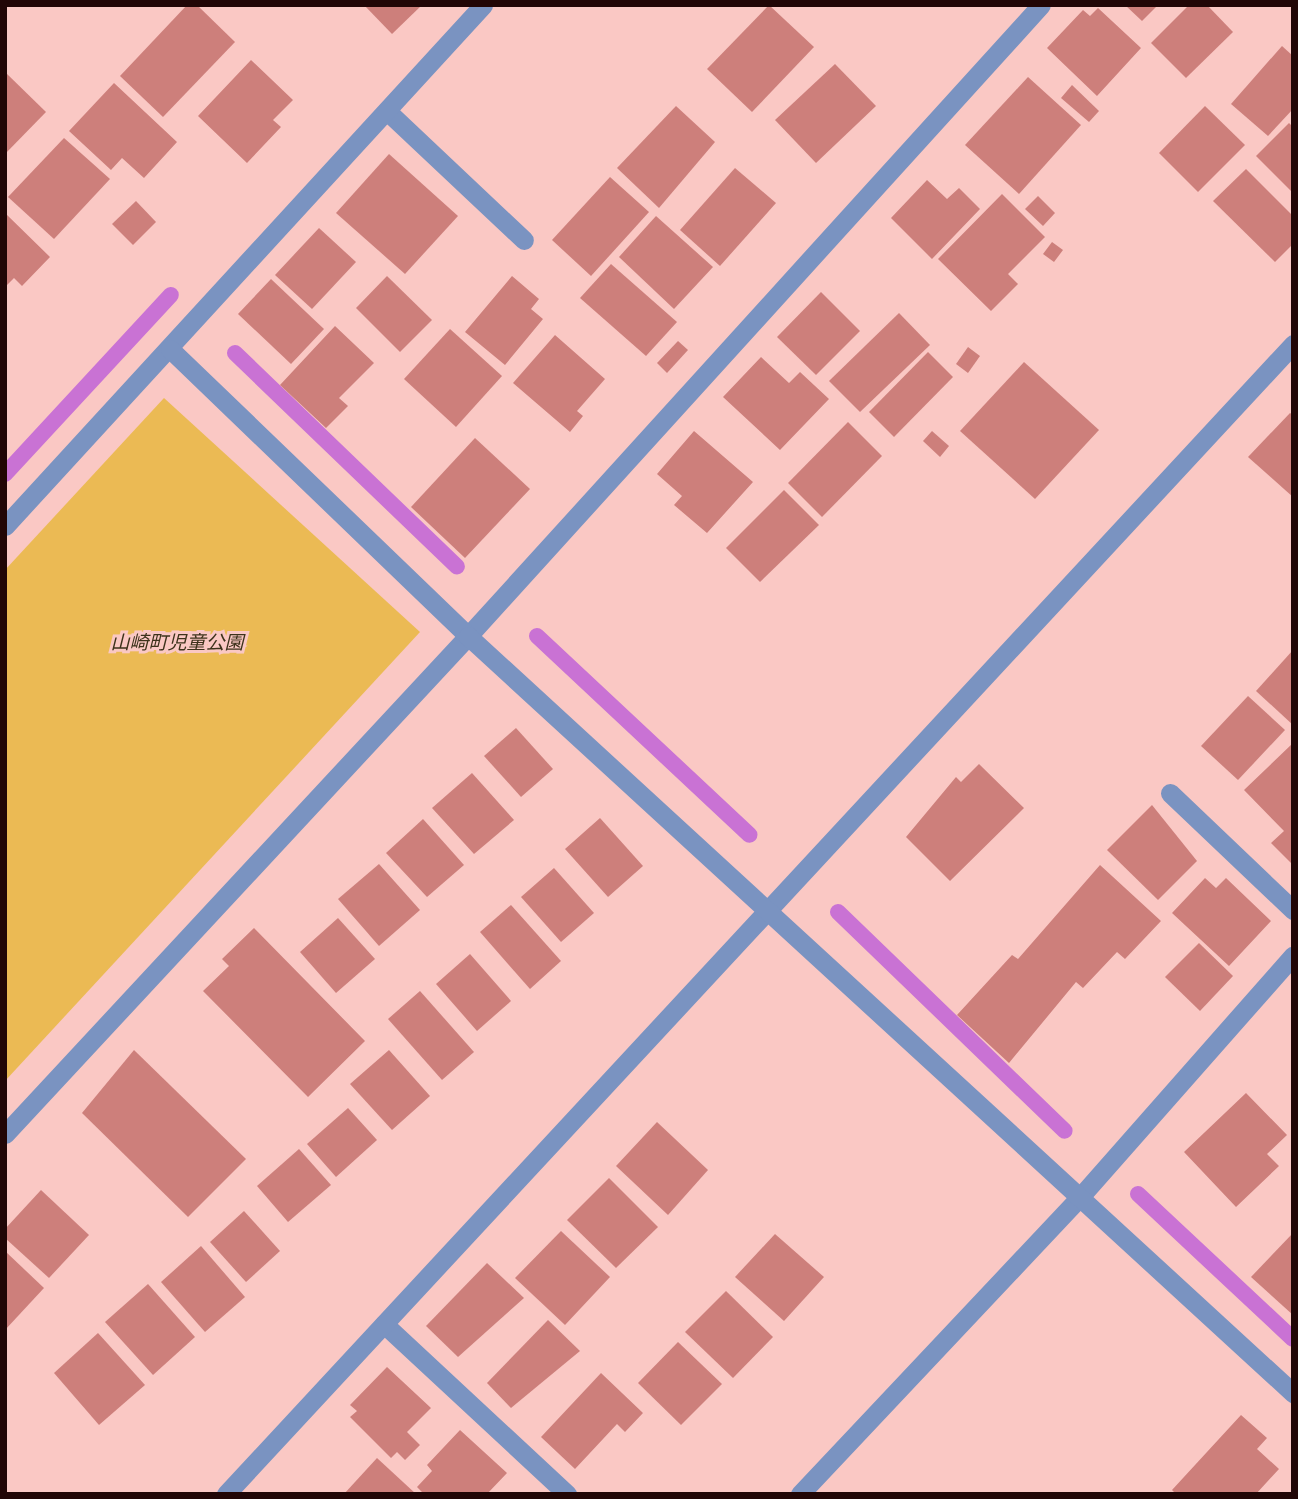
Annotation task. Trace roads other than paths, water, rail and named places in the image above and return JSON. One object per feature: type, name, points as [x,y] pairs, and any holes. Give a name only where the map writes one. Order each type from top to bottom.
[{"type":"street","points":[[5,526],[483,5]]},
{"type":"street","points":[[5,1134],[468,636],[1041,5]]},
{"type":"street","points":[[387,111],[524,240]]},
{"type":"street","points":[[226,1494],[1293,344]]},
{"type":"street","points":[[170,349],[468,636],[766,912],[1293,1392]]},
{"type":"street","points":[[1170,793],[1293,910]]},
{"type":"street","points":[[800,1494],[1080,1197],[1291,959]]},
{"type":"street","points":[[384,1324],[567,1494]]},
{"type":"waterway","points":[[5,474],[171,295]]},
{"type":"waterway","points":[[235,353],[457,567]]},
{"type":"waterway","points":[[537,636],[750,835]]},
{"type":"waterway","points":[[838,912],[1065,1131]]},
{"type":"waterway","points":[[1138,1194],[1293,1339]]},
{"type":"park label","name":"山崎町児童公園","points":[[177,642]]}]
